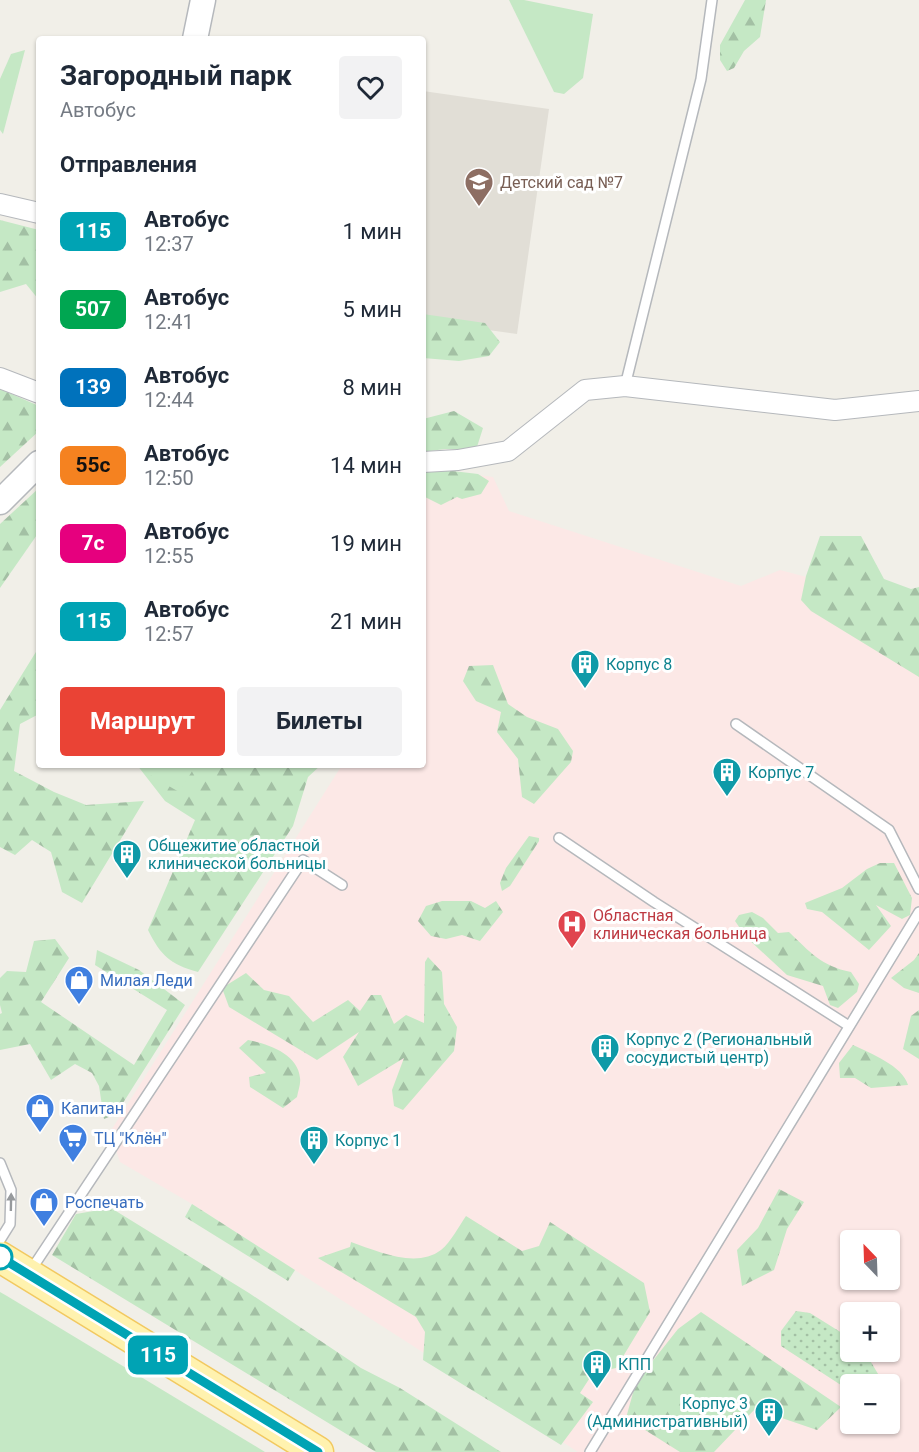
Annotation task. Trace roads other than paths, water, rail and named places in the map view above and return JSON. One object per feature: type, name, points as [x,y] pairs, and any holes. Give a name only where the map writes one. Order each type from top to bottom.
[{"type":"main road","points":[[0,1257],[318,1452]]},
{"type":"street","points":[[196,36],[203,0]]},
{"type":"street","points":[[0,204],[36,212]]},
{"type":"street","points":[[0,378],[36,392]]},
{"type":"street","points":[[426,462],[458,460],[508,451],[585,390],[625,386],[835,410],[919,401]]},
{"type":"street","points":[[0,501],[36,466]]},
{"type":"lane","points":[[625,386],[701,79],[712,0]]},
{"type":"lane","points":[[736,724],[889,830],[919,889]]},
{"type":"lane","points":[[559,838],[654,902],[849,1026]]},
{"type":"lane","points":[[28,1275],[303,860],[342,885]]},
{"type":"lane","points":[[590,1452],[919,912]]},
{"type":"lane","points":[[0,1163],[11,1190],[10,1224],[0,1240]]},
{"type":"place","name":"Детский сад №7","points":[[479,208]]},
{"type":"place","name":"Корпус 8","points":[[585,690]]},
{"type":"place","name":"Корпус 7","points":[[727,798]]},
{"type":"place","name":"Общежитие областной клинической больницы","points":[[127,880]]},
{"type":"place","name":"Областная клиническая больница","points":[[572,950]]},
{"type":"place","name":"Милая Леди","points":[[79,1006]]},
{"type":"place","name":"Корпус 2 (Региональный сосудистый центр)","points":[[605,1074]]},
{"type":"place","name":"Капитан","points":[[40,1134]]},
{"type":"place","name":"ТЦ \"Клён\"","points":[[73,1164]]},
{"type":"place","name":"Корпус 1","points":[[314,1166]]},
{"type":"place","name":"Роспечать","points":[[44,1228]]},
{"type":"place","name":"КПП","points":[[597,1390]]},
{"type":"place","name":"Корпус 3 (Административный)","points":[[769,1438]]}]
